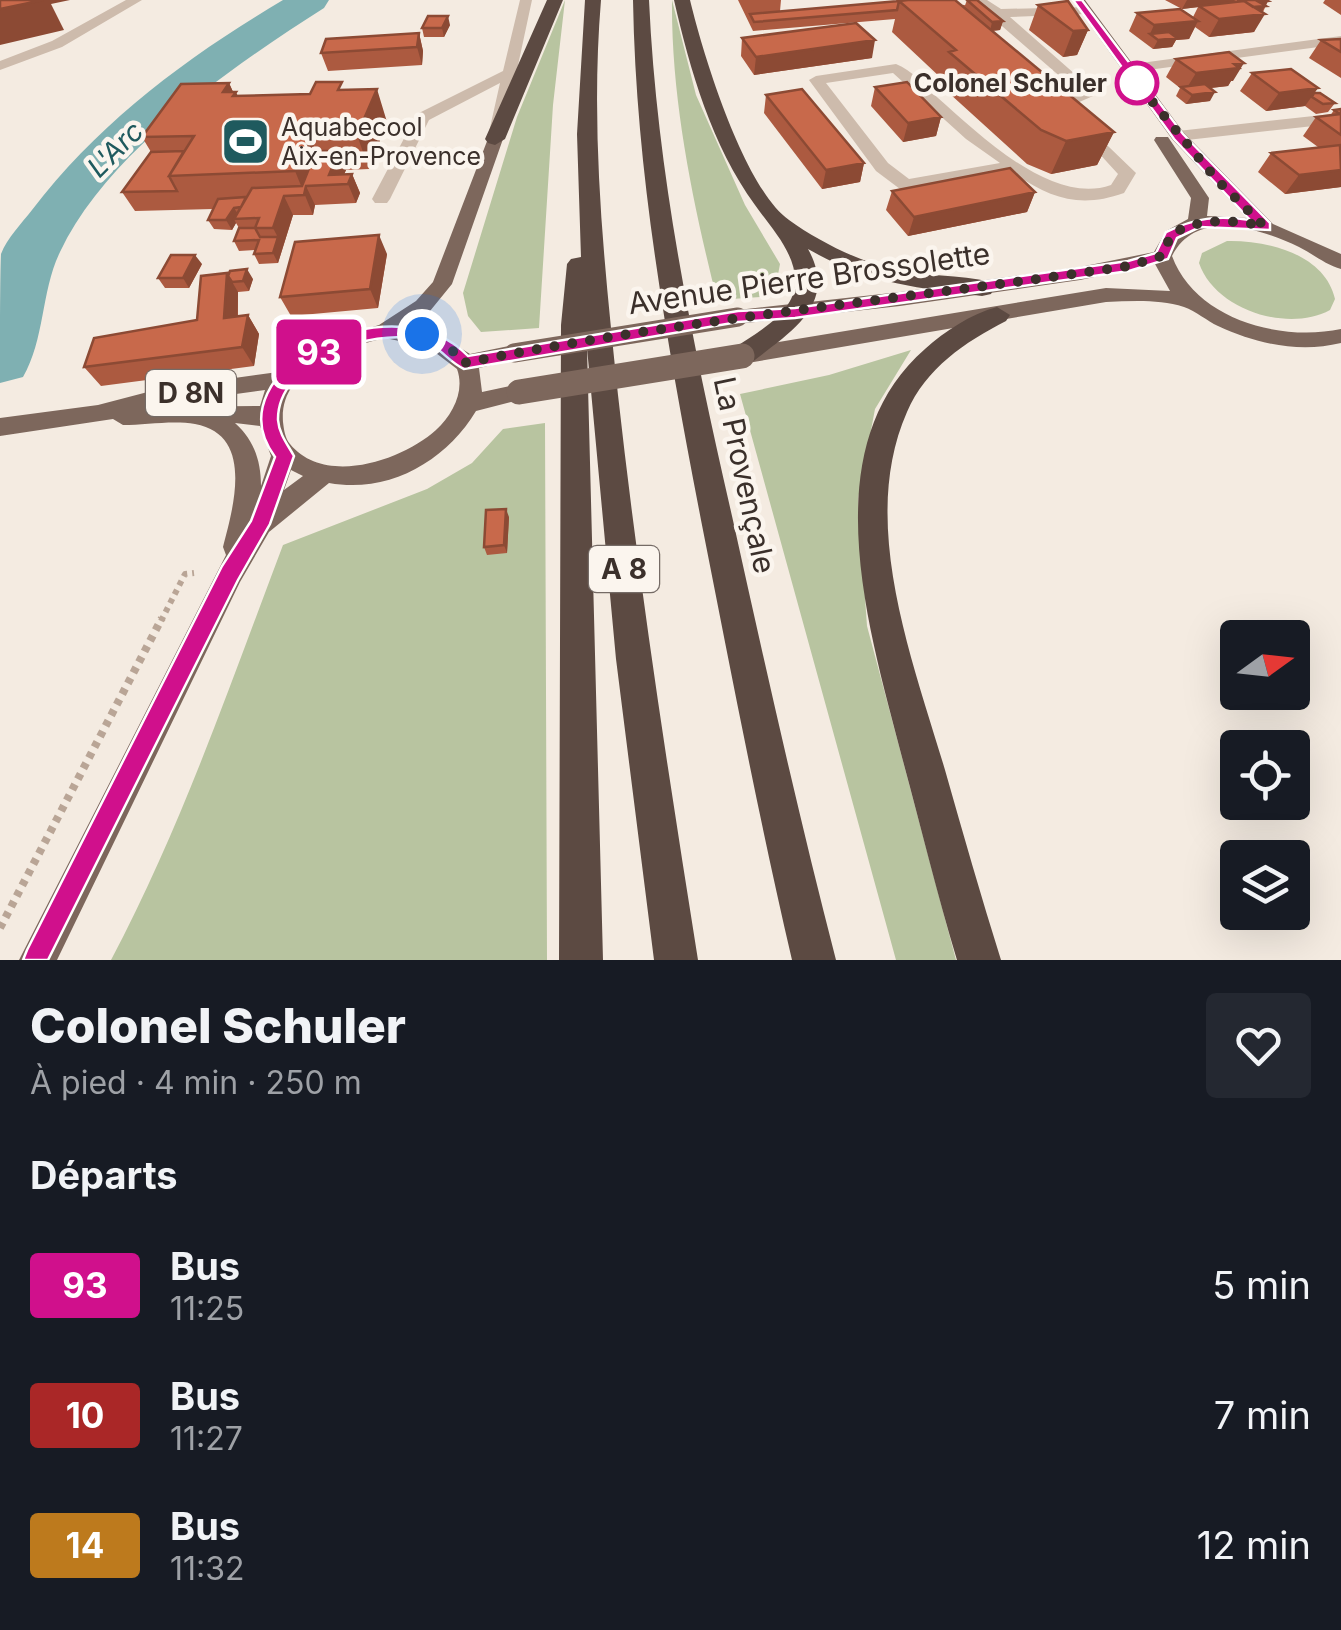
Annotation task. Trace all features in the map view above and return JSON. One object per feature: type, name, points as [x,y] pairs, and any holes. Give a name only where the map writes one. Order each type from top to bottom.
[{"type":"highway","points":[[495,139],[555,0]]},
{"type":"highway","name":"A 8","points":[[592,0],[586,57],[586,176],[610,459],[676,960]]},
{"type":"highway","name":"La Provençale","points":[[641,0],[642,77],[652,178],[684,368],[785,843],[814,960]]},
{"type":"highway","points":[[682,0],[696,55],[718,110],[754,188],[791,238],[806,282],[804,298],[795,313],[742,356]]},
{"type":"highway","points":[[581,960],[574,325],[586,176]]},
{"type":"highway","points":[[774,219],[846,261],[890,278],[989,301]]},
{"type":"highway","points":[[978,960],[900,672],[880,572],[874,504],[878,460],[886,430],[912,380],[932,354],[989,301]]},
{"type":"main road","points":[[1071,5],[1178,136],[1264,226]]},
{"type":"main road","points":[[1071,5],[1200,198],[1197,223]]},
{"type":"main road","points":[[385,331],[422,306],[442,284],[495,139]]},
{"type":"main road","points":[[1337,340],[1296,341],[1259,334],[1224,320],[1194,302],[1170,278],[1162,256],[1171,235],[1197,223],[1228,221],[1264,226],[1315,246],[1341,263]]},
{"type":"main road","points":[[1315,246],[1341,245]]},
{"type":"main road","name":"Avenue Pierre Brossolette","points":[[468,404],[519,392],[742,356],[989,301],[1162,256]]},
{"type":"main road","name":"Avenue Pierre Brossolette","points":[[464,363],[738,317],[1129,294],[1194,302]]},
{"type":"main road","points":[[385,331],[422,334],[448,346],[464,363],[470,382],[468,404],[454,428],[429,451],[403,465],[366,475],[323,474],[284,456],[276,444],[269,420],[276,394],[286,379],[327,346],[352,336],[385,331]]},
{"type":"main road","name":"D 8N","points":[[0,427],[98,414],[164,396],[286,379]]},
{"type":"main road","points":[[196,413],[231,433],[246,456],[248,496],[230,573]]},
{"type":"main road","name":"D 8N","points":[[98,414],[257,414],[269,420]]},
{"type":"main road","points":[[38,960],[230,573],[260,524],[284,456]]},
{"type":"main road","points":[[260,524],[323,474]]},
{"type":"street","points":[[0,66],[57,44],[136,0]]},
{"type":"street","points":[[495,139],[526,0]]},
{"type":"street","points":[[978,0],[998,13],[1088,94],[1066,107]]},
{"type":"street","points":[[998,13],[1071,5]]},
{"type":"street","points":[[1126,69],[1341,40]]},
{"type":"street","points":[[1016,166],[906,186],[882,167],[816,80],[896,68],[972,136],[1016,166],[1050,190],[1095,197],[1118,189],[1127,173],[1066,107],[1042,91]]},
{"type":"street","points":[[381,198],[423,118],[507,74]]},
{"type":"street","points":[[1178,136],[1341,118]]},
{"type":"path","points":[[0,928],[185,574]]},
{"type":"green space","points":[[565,0],[553,105],[539,328],[481,332],[468,316],[463,293],[517,117]]},
{"type":"green space","points":[[672,0],[696,95],[745,205],[780,264],[774,296],[717,300],[685,151],[675,75]]},
{"type":"green space","points":[[1227,241],[1276,247],[1307,261],[1329,284],[1335,299],[1330,310],[1313,317],[1274,318],[1236,305],[1220,293],[1199,263],[1202,253]]},
{"type":"green space","points":[[911,350],[875,409],[858,499],[867,626],[956,960],[896,960],[740,394],[829,375]]},
{"type":"green space","points":[[545,423],[547,960],[111,960],[182,808],[283,545],[427,489],[472,463],[503,429]]},
{"type":"building","points":[[0,0],[43,0],[0,9]]},
{"type":"building","points":[[955,0],[1114,132],[1066,141],[1041,130],[949,52],[956,50],[899,1]]},
{"type":"building","points":[[967,0],[977,0],[1003,21],[992,22]]},
{"type":"building","points":[[1237,0],[1268,1],[1259,2],[1266,6],[1253,7]]},
{"type":"building","points":[[899,1],[897,10],[754,22],[750,14]]},
{"type":"building","points":[[1068,1],[1088,30],[1073,31],[1038,5]]},
{"type":"building","points":[[1244,1],[1265,14],[1219,19],[1199,6]]},
{"type":"building","points":[[1180,9],[1198,21],[1154,25],[1137,13]]},
{"type":"building","points":[[428,16],[448,16],[442,28],[422,28]]},
{"type":"building","points":[[856,23],[875,40],[756,57],[742,38]]},
{"type":"building","points":[[1169,32],[1177,38],[1158,40],[1150,34]]},
{"type":"building","points":[[419,33],[417,47],[321,53],[326,39]]},
{"type":"building","points":[[1341,39],[1341,52],[1321,40]]},
{"type":"building","points":[[1229,52],[1244,63],[1234,64],[1239,68],[1196,73],[1176,59]]},
{"type":"building","points":[[1291,69],[1318,88],[1279,93],[1252,73]]},
{"type":"building","points":[[316,82],[342,82],[338,90],[377,89],[357,135],[310,137],[295,171],[169,176],[194,136],[142,137],[181,84],[229,83],[223,92],[236,92],[233,96],[310,94]]},
{"type":"building","points":[[907,82],[941,117],[908,123],[875,87]]},
{"type":"building","points":[[1205,84],[1215,92],[1192,95],[1181,87]]},
{"type":"building","points":[[802,89],[864,163],[826,170],[766,95]]},
{"type":"building","points":[[1314,93],[1335,103],[1323,104],[1312,97]]},
{"type":"building","points":[[1341,109],[1341,135],[1316,117],[1340,114],[1334,110]]},
{"type":"building","points":[[1340,145],[1341,170],[1299,175],[1271,153]]},
{"type":"building","points":[[184,151],[169,176],[177,191],[122,192],[151,152]]},
{"type":"building","points":[[316,151],[339,151],[329,175],[352,174],[348,184],[306,186],[304,195],[284,196],[273,228],[255,228],[259,218],[234,219],[252,188],[302,186]]},
{"type":"building","points":[[1010,168],[1035,192],[914,217],[892,191]]},
{"type":"building","points":[[246,197],[226,220],[208,220],[218,199]]},
{"type":"building","points":[[239,228],[255,228],[260,237],[278,237],[273,253],[254,254],[259,240],[234,241]]},
{"type":"building","points":[[379,235],[370,289],[280,297],[295,242]]},
{"type":"building","points":[[171,255],[195,255],[183,278],[158,278]]},
{"type":"building","points":[[247,269],[243,281],[232,282],[228,276],[230,271]]},
{"type":"building","points":[[227,273],[224,318],[248,315],[242,347],[84,367],[94,338],[197,320],[201,276]]},
{"type":"building","points":[[506,509],[504,545],[484,547],[486,510]]},
{"type":"waterway","name":"L'Arc","points":[[0,360],[15,294],[29,256],[79,184],[170,96],[239,45],[310,0]]},
{"type":"bus line","name":"93","points":[[38,960],[230,573],[260,524],[284,456],[269,420],[276,394],[300,364],[327,346],[352,336],[385,331],[422,334],[448,346],[464,363],[738,317],[795,313],[1129,266],[1162,256],[1171,235],[1197,223],[1228,221],[1264,226],[1178,136],[1078,0]]},
{"type":"place","name":"Colonel Schuler","points":[[1137,83]]},
{"type":"place","name":"Aquabecool Aix-en-Provence","points":[[246,141]]},
{"type":"route","points":[[422,334],[448,346],[464,363],[738,317],[795,313],[1129,266],[1162,256],[1171,235],[1197,223],[1228,221],[1264,226],[1217,180],[1137,83]]}]
